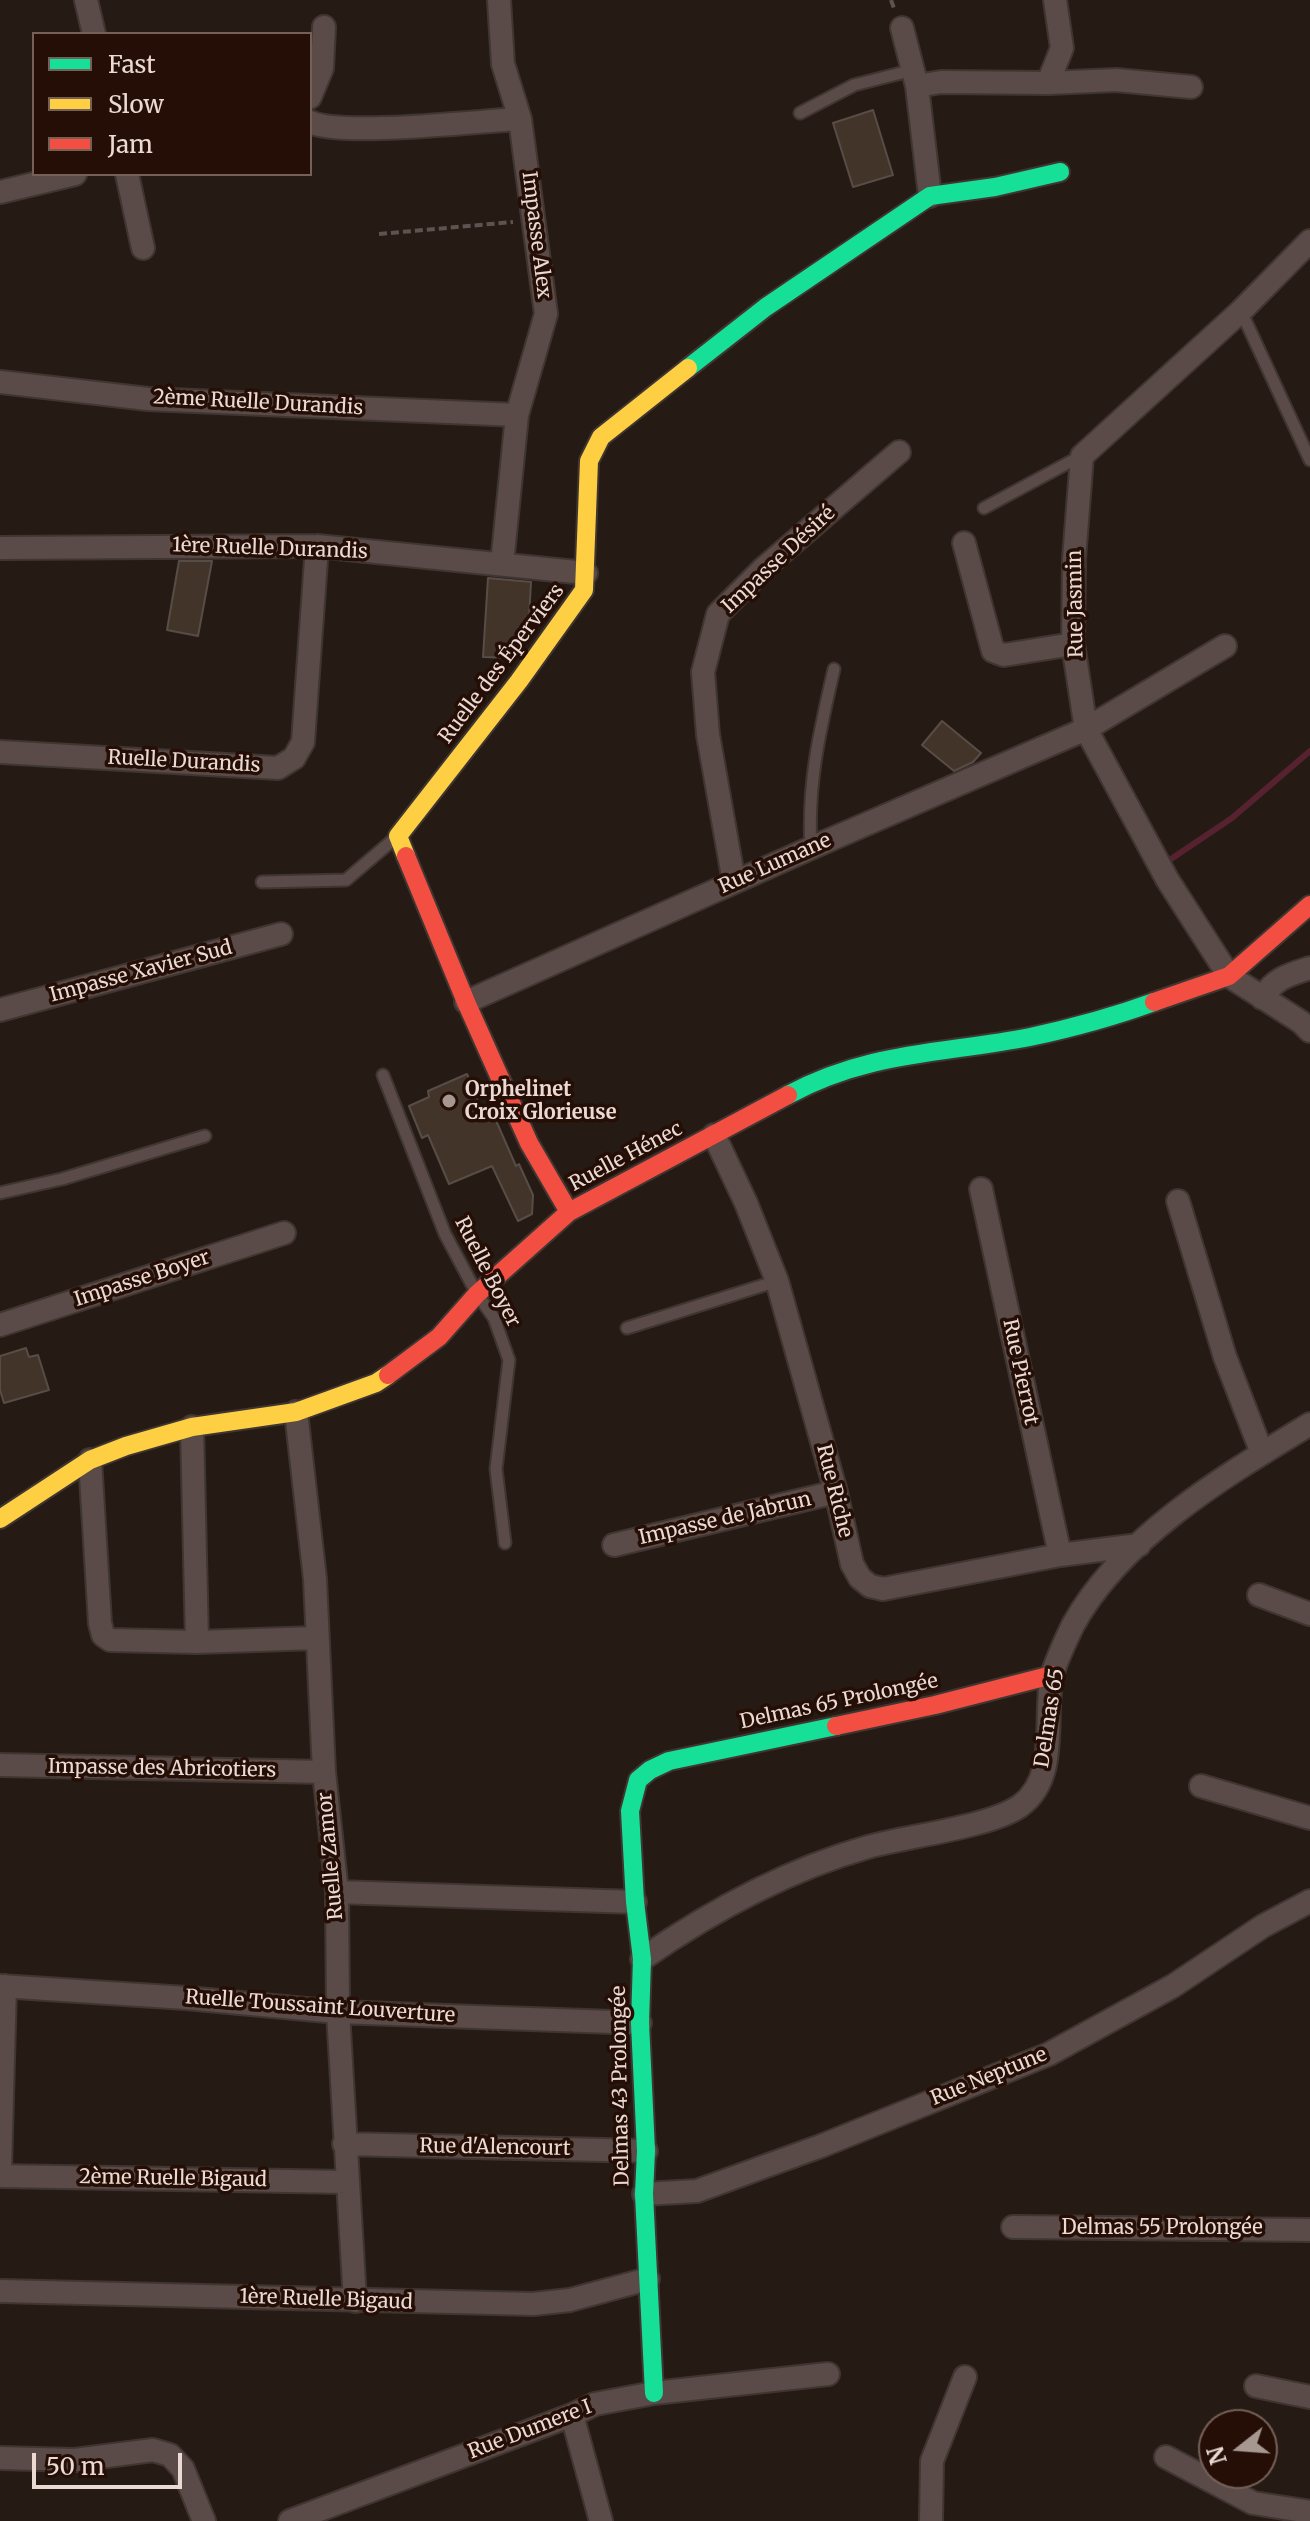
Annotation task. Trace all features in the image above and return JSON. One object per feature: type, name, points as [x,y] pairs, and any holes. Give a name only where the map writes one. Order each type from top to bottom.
[{"type":"street","points":[[86,0],[94,32]]},
{"type":"street","name":"Impasse Alex","points":[[499,0],[503,64],[520,119],[546,314],[517,415],[502,564]]},
{"type":"street","points":[[1048,83],[1062,48],[1055,0]]},
{"type":"street","points":[[312,92],[322,68],[324,27]]},
{"type":"street","points":[[902,28],[915,78],[930,196]]},
{"type":"street","points":[[915,78],[941,82],[1116,80],[1191,87]]},
{"type":"street","points":[[312,123],[324,127],[359,128],[520,119]]},
{"type":"street","name":"Ruelle des Éperviers","points":[[398,836],[529,668],[584,590],[589,461],[601,437],[766,307],[930,196],[995,187],[1060,172]]},
{"type":"street","points":[[0,192],[67,176]]},
{"type":"street","points":[[127,176],[143,248]]},
{"type":"street","points":[[1082,456],[1241,311],[1310,241]]},
{"type":"street","name":"2ème Ruelle Durandis","points":[[0,382],[148,399],[517,415]]},
{"type":"street","name":"Impasse Désiré","points":[[734,882],[708,735],[703,672],[718,614],[764,568],[899,452]]},
{"type":"street","name":"Rue Jasmin","points":[[1082,456],[1074,559],[1073,644],[1086,729],[1167,879],[1229,976],[1309,1029]]},
{"type":"street","points":[[964,543],[993,651],[1004,655],[1073,644]]},
{"type":"street","name":"1ère Ruelle Durandis","points":[[0,548],[317,546],[586,573]]},
{"type":"street","name":"Ruelle Durandis","points":[[0,752],[278,768],[294,758],[303,742],[317,546]]},
{"type":"street","name":"Rue Lumane","points":[[466,1002],[1086,729],[1225,646]]},
{"type":"street","points":[[398,836],[466,1002],[529,1143],[569,1212]]},
{"type":"street","name":"Ruelle Hénec","points":[[0,1519],[90,1460],[192,1427],[296,1412],[376,1383],[439,1337],[477,1294],[569,1212],[817,1079],[868,1062],[1056,1031],[1110,1018],[1229,976],[1310,905]]},
{"type":"street","name":"Impasse Xavier Sud","points":[[0,1010],[281,934]]},
{"type":"street","points":[[1262,998],[1272,983],[1310,968]]},
{"type":"street","name":"Rue Riche","points":[[714,1135],[746,1203],[777,1281],[836,1492],[852,1564],[860,1578],[870,1586],[883,1589],[1060,1555],[1139,1545]]},
{"type":"street","name":"Rue Pierrot","points":[[981,1189],[1060,1555]]},
{"type":"street","points":[[1178,1201],[1225,1357],[1262,1453]]},
{"type":"street","name":"Impasse Boyer","points":[[0,1325],[284,1233]]},
{"type":"street","name":"Ruelle Zamor","points":[[296,1412],[315,1579],[324,1772],[337,1892],[338,2012],[355,2301]]},
{"type":"street","name":"Delmas 65","points":[[642,1959],[679,1933],[802,1869],[869,1847],[988,1819],[1019,1806],[1035,1791],[1044,1771],[1052,1675],[1073,1627],[1101,1582],[1139,1545],[1193,1501],[1310,1424]]},
{"type":"street","points":[[192,1427],[197,1642]]},
{"type":"street","points":[[90,1460],[103,1635],[110,1640],[197,1642],[316,1638]]},
{"type":"street","name":"Impasse de Jabrun","points":[[614,1545],[836,1492]]},
{"type":"street","points":[[1259,1595],[1310,1614]]},
{"type":"street","name":"Delmas 65 Prolongée","points":[[638,1780],[669,1761],[935,1705],[1052,1675]]},
{"type":"street","name":"Impasse des Abricotiers","points":[[0,1765],[324,1772]]},
{"type":"street","name":"Delmas 43 Prolongée","points":[[638,1780],[630,1811],[642,1959],[640,2023],[646,2151],[644,2194],[654,2393]]},
{"type":"street","points":[[1201,1786],[1310,1818]]},
{"type":"street","points":[[337,1892],[635,1902]]},
{"type":"street","name":"Rue Neptune","points":[[644,2194],[697,2191],[821,2146],[1049,2054],[1173,1986],[1263,1926],[1310,1901]]},
{"type":"street","points":[[0,2169],[3,1986]]},
{"type":"street","name":"Ruelle Toussaint Louverture","points":[[3,1986],[338,2012],[640,2023]]},
{"type":"street","name":"Rue d'Alencourt","points":[[344,2144],[646,2151]]},
{"type":"street","name":"2ème Ruelle Bigaud","points":[[0,2176],[346,2182]]},
{"type":"street","name":"Delmas 55 Prolongée","points":[[1013,2227],[1310,2230]]},
{"type":"street","name":"1ère Ruelle Bigaud","points":[[0,2291],[533,2304],[570,2300],[648,2279]]},
{"type":"street","name":"Rue Dumere I","points":[[290,2521],[595,2404],[654,2393],[828,2374]]},
{"type":"street","points":[[931,2521],[932,2461],[965,2377]]},
{"type":"street","points":[[1256,2386],[1310,2397]]},
{"type":"street","points":[[572,2415],[601,2521]]},
{"type":"street","points":[[0,2458],[75,2460],[153,2450],[170,2455],[183,2469],[204,2521]]},
{"type":"street","points":[[1166,2457],[1253,2503],[1310,2512]]},
{"type":"lane","points":[[800,113],[854,85],[915,78]]},
{"type":"lane","points":[[1241,311],[1310,460]]},
{"type":"lane","points":[[984,508],[1082,456]]},
{"type":"lane","points":[[811,848],[809,811],[814,758],[834,669]]},
{"type":"lane","points":[[262,882],[346,880],[398,836]]},
{"type":"lane","name":"Ruelle Boyer","points":[[383,1075],[445,1234],[477,1294],[494,1318],[509,1360],[496,1469],[505,1543]]},
{"type":"lane","points":[[0,1193],[62,1179],[205,1136]]},
{"type":"lane","points":[[627,1328],[777,1281]]},
{"type":"path","points":[[379,234],[536,221]]},
{"type":"building","points":[[873,110],[893,175],[853,187],[833,123]]},
{"type":"building","points":[[179,561],[212,561],[198,636],[167,630]]},
{"type":"building","points":[[488,578],[531,582],[528,636],[512,658],[483,657]]},
{"type":"building","points":[[942,721],[981,753],[973,762],[954,771],[922,745]]},
{"type":"building","points":[[467,1074],[486,1120],[494,1116],[516,1166],[519,1164],[533,1195],[532,1214],[518,1221],[492,1166],[449,1184],[428,1135],[422,1138],[409,1106],[429,1097],[428,1091]]},
{"type":"building","points":[[26,1348],[29,1357],[38,1355],[49,1390],[4,1403],[0,1390],[0,1356]]},
{"type":"waterway","points":[[1171,859],[1232,818],[1310,751]]},
{"type":"traffic: fast","points":[[688,368],[766,307],[930,196],[995,187],[1060,172]]},
{"type":"traffic: fast","points":[[788,1095],[818,1081],[877,1062],[1030,1037],[1092,1022],[1154,1002]]},
{"type":"traffic: fast","points":[[654,2393],[644,2194],[646,2151],[640,2023],[642,1959],[630,1811],[638,1780],[669,1761],[836,1726]]},
{"type":"traffic: slow","points":[[406,856],[398,836],[519,681],[584,590],[589,461],[601,437],[688,368]]},
{"type":"traffic: slow","points":[[0,1519],[90,1460],[126,1446],[192,1427],[296,1412],[376,1383],[388,1375]]},
{"type":"traffic: jam","points":[[406,856],[529,1143],[569,1212]]},
{"type":"traffic: jam","points":[[1154,1002],[1229,976],[1310,905]]},
{"type":"traffic: jam","points":[[388,1375],[439,1337],[477,1294],[569,1212],[788,1095]]},
{"type":"traffic: jam","points":[[836,1726],[1052,1675]]},
{"type":"place","name":"Orphelinet Croix Glorieuse","points":[[449,1101]]}]
